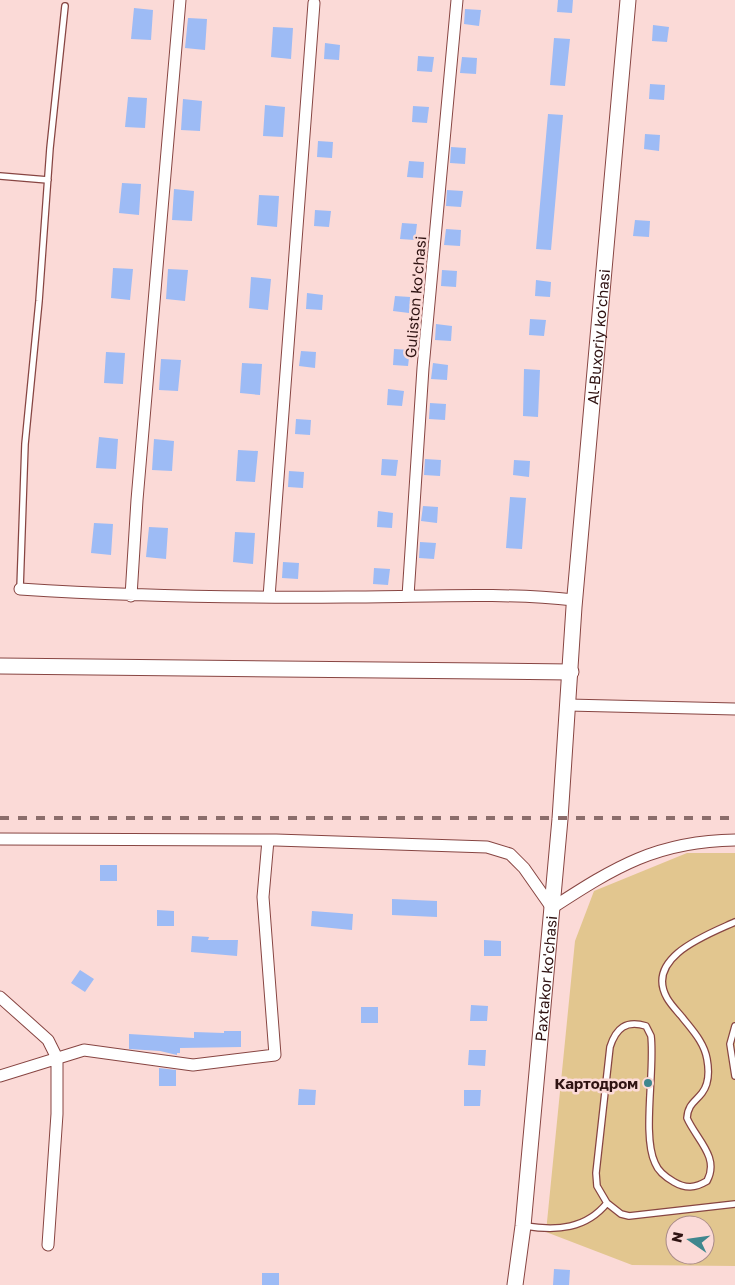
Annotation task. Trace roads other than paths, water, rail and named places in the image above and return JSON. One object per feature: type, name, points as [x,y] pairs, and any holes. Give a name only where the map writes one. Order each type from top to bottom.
[{"type":"main road","name":"Al-Buxoriy ko'chasi","points":[[571,672],[574,600],[628,0]]},
{"type":"main road","points":[[0,666],[571,672]]},
{"type":"main road","name":"Paxtakor ko'chasi","points":[[515,1285],[523,1226],[571,672]]},
{"type":"street","points":[[131,596],[138,481],[180,0]]},
{"type":"street","name":"Guliston ko'chasi","points":[[408,596],[423,368],[457,0]]},
{"type":"street","points":[[269,597],[314,2]]},
{"type":"street","points":[[20,590],[131,596],[526,595],[574,600]]},
{"type":"street","points":[[568,705],[735,709]]},
{"type":"street","points":[[0,839],[268,840],[487,847],[510,854],[524,868],[552,908],[615,868],[643,856],[688,843],[735,840]]},
{"type":"street","points":[[0,1076],[84,1050],[193,1065],[275,1055],[263,897],[268,840]]},
{"type":"street","points":[[0,997],[48,1040],[57,1058],[57,1114],[48,1245]]},
{"type":"lane","points":[[20,590],[25,444],[65,6]]},
{"type":"lane","points":[[0,176],[48,180]]},
{"type":"lane","points":[[735,922],[678,951],[670,962],[664,982],[668,999],[699,1039],[707,1060],[706,1085],[702,1094],[690,1105],[687,1118],[710,1158],[710,1174],[706,1181],[700,1185],[686,1187],[671,1180],[655,1164],[650,1130],[651,1036],[646,1026],[633,1023],[624,1025],[613,1037],[610,1047],[597,1160],[597,1186],[607,1203],[621,1214],[629,1216],[735,1204]]},
{"type":"lane","points":[[735,1026],[730,1044],[735,1076]]},
{"type":"lane","points":[[523,1226],[554,1229],[579,1225],[595,1216],[607,1203]]},
{"type":"railway","points":[[0,818],[735,818]]},
{"type":"place","name":"Картодром","points":[[648,1083]]}]
